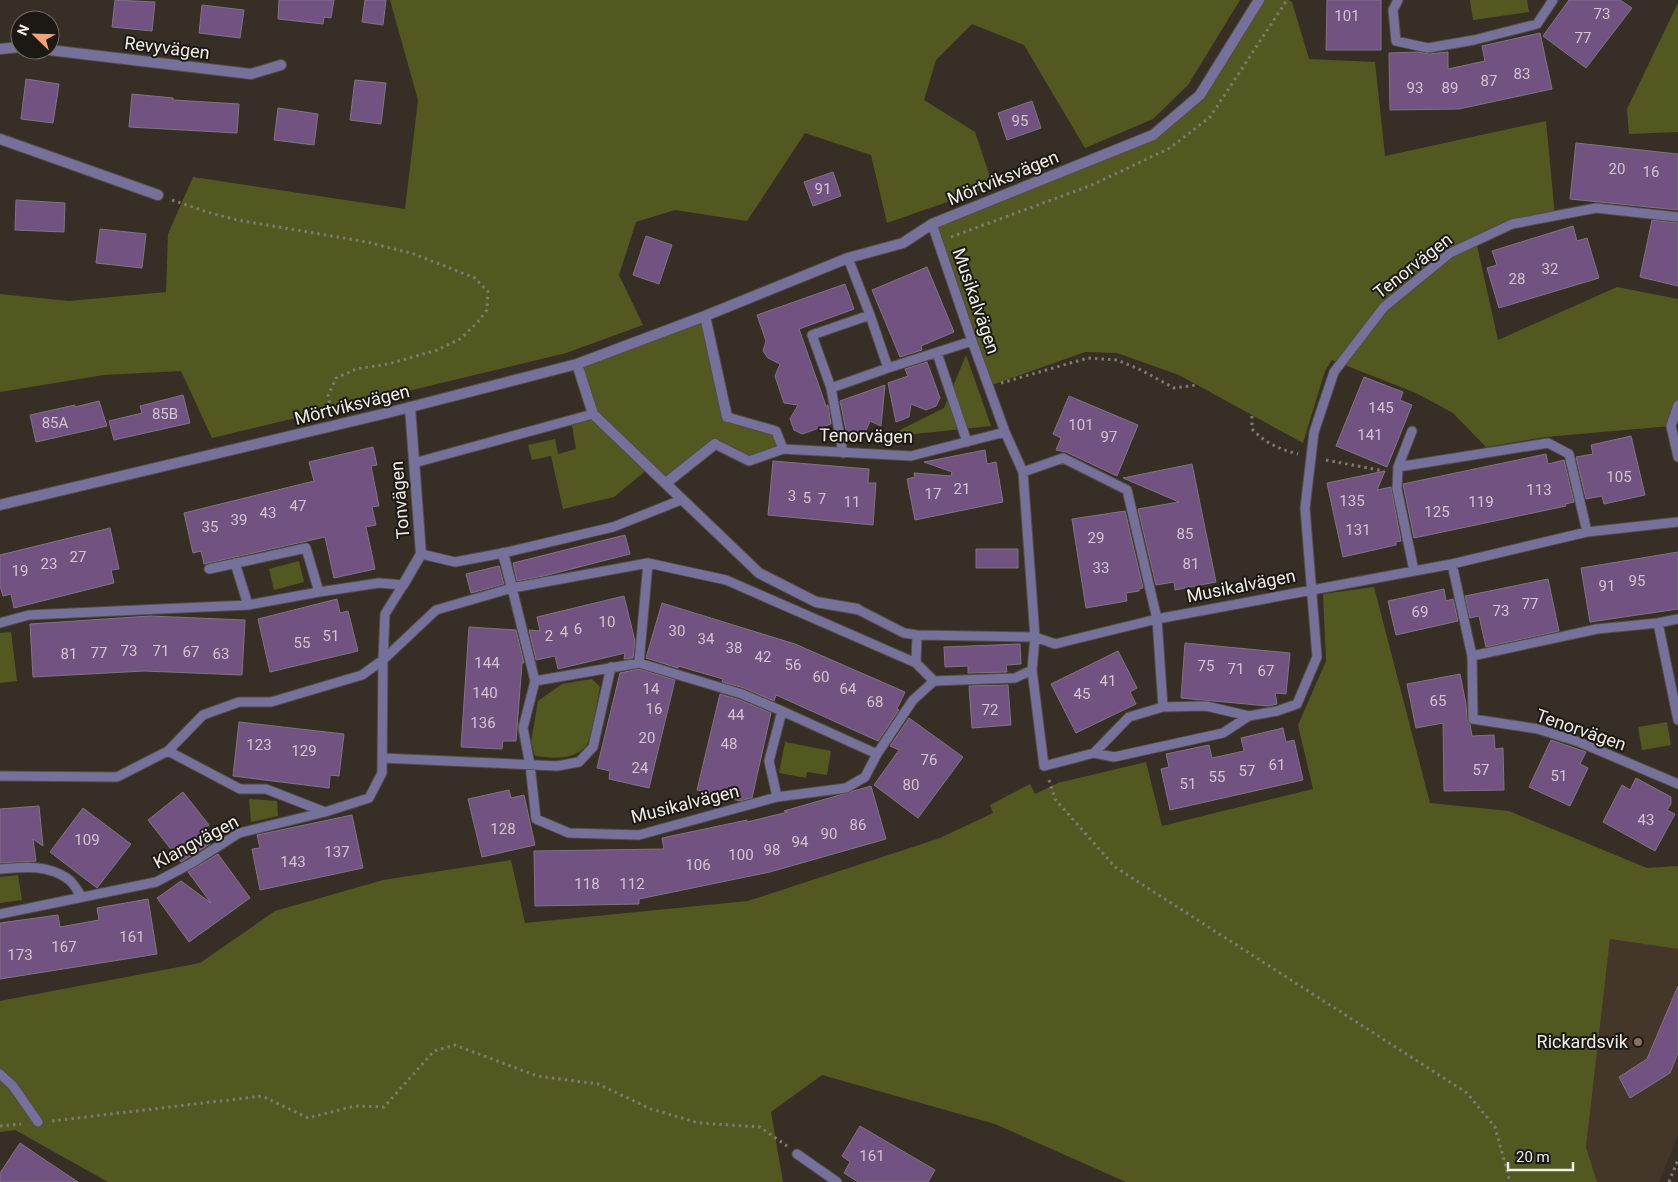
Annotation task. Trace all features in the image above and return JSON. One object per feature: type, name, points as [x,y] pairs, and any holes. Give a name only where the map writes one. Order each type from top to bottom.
[{"type":"street","name":"Mörtviksvägen","points":[[0,505],[334,426],[578,364],[705,316],[848,258],[903,243],[932,224],[1153,135],[1200,95],[1259,0]]},
{"type":"street","name":"Revyvägen","points":[[60,51],[251,74],[281,65]]},
{"type":"street","points":[[0,139],[158,195]]},
{"type":"street","points":[[705,316],[727,417]]},
{"type":"street","points":[[578,364],[592,414]]},
{"type":"street","name":"Tonvägen","points":[[403,586],[421,554],[410,407]]},
{"type":"street","name":"Musikalvägen","points":[[592,414],[759,573],[816,602],[858,609]]},
{"type":"street","points":[[666,483],[715,444]]},
{"type":"street","points":[[503,553],[512,588]]},
{"type":"lane","points":[[1398,0],[1392,10],[1396,41],[1428,48],[1474,40],[1537,24],[1553,0]]},
{"type":"lane","name":"Tenorvägen","points":[[1313,589],[1305,508],[1314,432],[1334,372],[1384,307],[1450,253],[1512,224],[1596,208],[1678,217]]},
{"type":"lane","name":"Musikalvägen","points":[[858,609],[904,634],[1034,637],[1055,644],[1156,619],[1313,589],[1318,657],[1297,704],[1277,711],[1249,716],[1223,733],[1114,757],[1094,753],[1044,766],[1032,670],[1034,637],[1023,472],[972,342],[932,224]]},
{"type":"lane","points":[[848,258],[888,368]]},
{"type":"lane","points":[[843,453],[831,388],[812,336],[870,315]]},
{"type":"lane","points":[[831,388],[972,342]]},
{"type":"lane","points":[[937,353],[967,442]]},
{"type":"lane","points":[[1678,405],[1671,426],[1676,440],[1678,457]]},
{"type":"lane","points":[[414,463],[592,414]]},
{"type":"lane","points":[[727,417],[776,431],[783,449]]},
{"type":"lane","points":[[1412,431],[1398,467],[1397,489],[1414,571]]},
{"type":"lane","name":"Tenorvägen","points":[[715,444],[749,461],[783,449],[911,456],[1006,432]]},
{"type":"lane","points":[[1398,467],[1548,443],[1569,454],[1587,532]]},
{"type":"lane","points":[[1023,472],[1063,458],[1127,490],[1156,619],[1163,707]]},
{"type":"lane","points":[[421,554],[455,562],[503,553],[613,527],[681,500]]},
{"type":"lane","points":[[1313,589],[1452,564],[1587,532],[1678,522]]},
{"type":"lane","points":[[209,569],[306,548],[319,592]]},
{"type":"lane","points":[[235,563],[248,605]]},
{"type":"lane","points":[[639,663],[648,563]]},
{"type":"lane","points":[[0,776],[117,777],[168,751],[203,715],[239,702],[270,702],[280,700],[362,674],[383,660],[436,610],[512,588],[648,563],[726,580],[916,663],[934,681],[1015,678],[1032,670]]},
{"type":"lane","name":"Tenorvägen","points":[[1452,564],[1472,656],[1473,719],[1546,732],[1579,742],[1678,784]]},
{"type":"lane","points":[[0,623],[29,615],[248,605],[379,583],[403,586]]},
{"type":"lane","name":"Klangvägen","points":[[0,914],[156,882],[192,863],[239,833],[325,812],[369,798],[382,773],[385,614],[403,586]]},
{"type":"lane","name":"Musikalvägen","points":[[512,588],[535,681],[523,728],[530,766],[536,820],[569,833],[639,835],[777,797],[846,788],[865,777],[877,754],[913,700],[934,681]]},
{"type":"lane","points":[[1472,656],[1597,630],[1678,619]]},
{"type":"lane","points":[[1658,623],[1678,720]]},
{"type":"lane","points":[[916,663],[917,635]]},
{"type":"lane","points":[[535,681],[639,663],[742,694],[877,754]]},
{"type":"lane","points":[[382,758],[530,766],[557,766],[579,762],[593,747],[611,668]]},
{"type":"lane","name":"Musikalvägen","points":[[1094,753],[1129,716],[1163,707],[1206,706],[1249,716]]},
{"type":"lane","points":[[777,797],[769,761],[782,711]]},
{"type":"lane","name":"Klangvägen","points":[[168,751],[240,789],[266,789],[325,812]]},
{"type":"lane","points":[[0,869],[34,866],[49,871],[69,879],[82,898]]},
{"type":"lane","points":[[0,1074],[13,1086],[38,1122]]},
{"type":"lane","points":[[798,1154],[837,1182]]},
{"type":"path","points":[[158,195],[207,212],[238,220],[367,242],[414,254],[475,278],[488,292],[487,310],[477,324],[460,339],[437,350],[388,364],[356,369],[336,378],[328,396],[334,426]]},
{"type":"path","points":[[989,386],[1088,358],[1117,360],[1142,370],[1174,388],[1197,385]]},
{"type":"path","points":[[1044,766],[1056,799],[1114,867],[1467,1093],[1495,1127],[1510,1182]]},
{"type":"path","points":[[0,1126],[262,1096],[308,1118],[354,1106],[384,1107],[434,1051],[455,1045],[537,1076],[598,1084],[651,1109],[699,1123],[760,1127],[798,1154]]},
{"type":"path","points":[[1669,1182],[1678,1160]]},
{"type":"shaded area","name":"Rickardsvik","points":[[1610,939],[1678,949],[1678,1135],[1659,1182],[1597,1182],[1586,1147]]},
{"type":"green space","points":[[390,0],[1240,0],[1188,85],[1153,119],[1085,148],[1024,45],[972,24],[936,60],[924,100],[975,132],[993,186],[887,223],[871,155],[805,133],[747,221],[675,210],[636,222],[619,275],[643,325],[566,353],[212,438],[181,371],[104,375],[0,392],[0,294],[69,301],[166,292],[168,234],[193,177],[405,209],[418,100]]},
{"type":"green space","points":[[1259,0],[1289,0],[1292,2],[1309,59],[1375,62],[1385,156],[1546,121],[1555,216],[1512,224],[1476,241],[1498,340],[1617,287],[1678,299],[1678,405],[1671,426],[1545,437],[1486,447],[1453,413],[1416,393],[1332,360],[1325,371],[1303,443],[1179,375],[1117,353],[1085,352],[989,386],[932,224],[1153,135],[1200,95]]},
{"type":"green space","points":[[1470,0],[1527,0],[1529,12],[1473,20]]},
{"type":"green space","points":[[1678,3],[1678,132],[1629,134],[1627,109]]},
{"type":"green space","points":[[705,316],[727,416],[776,431],[783,449],[749,461],[715,444],[666,483],[649,468],[614,497],[563,509],[551,456],[532,460],[528,445],[555,439],[558,454],[576,449],[571,420],[592,414],[577,364]]},
{"type":"green space","points":[[966,355],[991,426],[886,437],[944,408]]},
{"type":"green space","points":[[299,561],[304,582],[274,590],[269,569]]},
{"type":"green space","points":[[1374,587],[1430,803],[1509,811],[1647,868],[1678,866],[1678,949],[1610,939],[1586,1147],[1597,1182],[1126,1182],[995,1124],[822,1075],[771,1112],[783,1182],[108,1182],[15,1130],[0,1132],[0,1001],[200,963],[275,911],[383,880],[511,860],[525,923],[748,901],[940,838],[993,813],[990,805],[1030,784],[1035,794],[1058,783],[1146,762],[1162,826],[1313,789],[1298,725],[1326,661],[1323,594]]},
{"type":"green space","points":[[11,632],[17,681],[0,683],[0,633]]},
{"type":"green space","points":[[592,679],[600,687],[592,728],[586,746],[581,751],[568,756],[555,758],[535,756],[531,742],[538,701],[562,684]]},
{"type":"green space","points":[[1667,722],[1671,745],[1642,750],[1638,727]]},
{"type":"green space","points":[[785,742],[831,751],[827,775],[807,772],[806,778],[779,773]]},
{"type":"green space","points":[[249,799],[277,801],[278,816],[251,822]]},
{"type":"green space","points":[[18,875],[22,900],[0,903],[0,877]]},
{"type":"building","points":[[115,0],[155,2],[152,31],[112,27]]},
{"type":"building","points":[[279,0],[334,0],[331,18],[324,17],[323,24],[278,19]]},
{"type":"building","points":[[365,0],[386,0],[383,25],[362,22]]},
{"type":"building","points":[[1327,0],[1381,0],[1381,50],[1326,50]]},
{"type":"building","points":[[1569,0],[1620,0],[1632,8],[1586,68],[1543,36]]},
{"type":"building","points":[[202,5],[244,10],[240,38],[199,33]]},
{"type":"building","points":[[1540,33],[1552,89],[1459,109],[1390,110],[1389,53],[1419,52],[1429,54],[1448,52],[1448,69],[1485,61],[1482,46]]},
{"type":"building","points":[[26,79],[59,84],[53,123],[21,119]]},
{"type":"building","points":[[355,80],[386,83],[381,124],[350,120]]},
{"type":"building","points":[[132,94],[173,98],[173,100],[239,104],[237,133],[129,127]]},
{"type":"building","points":[[1032,101],[1041,128],[1007,140],[998,113]]},
{"type":"building","points":[[278,108],[318,114],[314,145],[274,140]]},
{"type":"building","points":[[1576,143],[1678,154],[1678,210],[1570,199]]},
{"type":"building","points":[[833,172],[841,196],[813,206],[804,182]]},
{"type":"building","points":[[16,200],[65,203],[64,232],[15,230]]},
{"type":"building","points":[[1652,220],[1678,223],[1678,286],[1640,277]]},
{"type":"building","points":[[1573,226],[1577,241],[1587,238],[1599,278],[1499,308],[1487,268],[1497,265],[1492,251]]},
{"type":"building","points":[[100,229],[146,234],[142,268],[96,263]]},
{"type":"building","points":[[646,236],[672,245],[659,284],[633,275]]},
{"type":"building","points":[[927,267],[954,332],[921,346],[922,350],[900,357],[872,290]]},
{"type":"building","points":[[845,284],[854,309],[799,329],[826,406],[828,405],[831,424],[802,434],[794,430],[790,419],[798,405],[784,403],[775,376],[780,364],[768,358],[763,351],[766,341],[757,315]]},
{"type":"building","points":[[927,362],[940,398],[936,406],[926,410],[911,404],[909,417],[896,422],[888,383],[908,376],[905,369]]},
{"type":"building","points":[[1364,377],[1403,392],[1400,400],[1412,405],[1387,467],[1336,446]]},
{"type":"building","points":[[885,385],[881,426],[870,421],[865,433],[857,439],[847,435],[840,401]]},
{"type":"building","points":[[183,395],[190,423],[114,440],[109,421],[142,413],[140,406]]},
{"type":"building","points":[[1069,396],[1138,425],[1117,476],[1066,452],[1056,450],[1061,438],[1053,434]]},
{"type":"building","points":[[99,401],[107,426],[36,442],[30,415]]},
{"type":"building","points":[[1631,436],[1645,495],[1604,504],[1602,496],[1586,499],[1576,457],[1593,454],[1591,445]]},
{"type":"building","points":[[373,447],[377,465],[371,466],[379,506],[372,507],[376,525],[366,527],[375,569],[334,578],[325,537],[204,564],[201,551],[193,553],[184,513],[314,481],[309,462]]},
{"type":"building","points":[[985,450],[987,464],[996,462],[1003,502],[915,520],[907,479],[915,477],[914,473],[951,476],[952,472],[924,462]]},
{"type":"building","points":[[1546,454],[1548,464],[1564,460],[1574,502],[1565,504],[1566,506],[1414,538],[1403,484]]},
{"type":"building","points":[[773,461],[869,469],[868,483],[876,483],[873,525],[768,515]]},
{"type":"building","points":[[1192,464],[1216,582],[1175,590],[1174,582],[1156,585],[1138,509],[1179,502],[1123,478]]},
{"type":"building","points":[[1385,471],[1377,490],[1391,487],[1401,541],[1396,542],[1396,545],[1343,557],[1327,483]]},
{"type":"building","points":[[1125,511],[1143,588],[1139,589],[1139,591],[1126,593],[1127,601],[1086,608],[1072,519]]},
{"type":"building","points":[[110,528],[119,569],[111,570],[114,583],[14,608],[11,594],[3,596],[0,586],[0,555]]},
{"type":"building","points":[[625,535],[630,554],[517,581],[513,563]]},
{"type":"building","points":[[976,549],[1018,549],[1018,568],[976,568]]},
{"type":"building","points":[[1678,552],[1678,609],[1590,622],[1581,568]]},
{"type":"building","points":[[499,566],[504,584],[471,593],[466,574]]},
{"type":"building","points":[[1548,579],[1559,631],[1486,647],[1479,616],[1470,618],[1465,596]]},
{"type":"building","points":[[1444,589],[1446,601],[1453,599],[1458,621],[1396,635],[1388,601]]},
{"type":"building","points":[[624,596],[635,641],[633,658],[624,659],[625,653],[558,669],[555,656],[536,660],[529,630],[540,631],[537,617]]},
{"type":"building","points":[[337,599],[340,613],[348,611],[358,651],[270,672],[258,619]]},
{"type":"building","points":[[662,603],[795,644],[905,692],[897,709],[899,710],[878,741],[776,695],[774,701],[744,688],[722,682],[723,679],[646,658]]},
{"type":"building","points":[[150,616],[245,620],[242,675],[144,671],[33,677],[30,624]]},
{"type":"building","points":[[469,627],[516,630],[524,663],[522,663],[516,741],[503,741],[502,749],[461,747]]},
{"type":"building","points":[[1185,643],[1290,653],[1286,694],[1275,693],[1277,704],[1268,706],[1181,698]]},
{"type":"building","points":[[1020,644],[1021,664],[1006,665],[1007,672],[968,673],[968,666],[945,667],[944,647]]},
{"type":"building","points":[[1118,651],[1137,688],[1130,692],[1136,704],[1076,733],[1051,684]]},
{"type":"building","points":[[639,669],[675,680],[649,788],[609,779],[610,771],[597,768],[620,673]]},
{"type":"building","points":[[1460,674],[1467,720],[1470,724],[1472,736],[1494,735],[1495,749],[1503,748],[1504,790],[1444,791],[1443,723],[1416,728],[1407,684]]},
{"type":"building","points":[[1008,685],[1011,725],[972,728],[969,686]]},
{"type":"building","points":[[720,694],[771,713],[752,798],[740,801],[697,790]]},
{"type":"building","points":[[909,718],[963,757],[918,818],[874,785],[899,750],[890,746]]},
{"type":"building","points":[[239,722],[344,734],[339,776],[330,775],[329,788],[233,776]]},
{"type":"building","points":[[1283,728],[1286,742],[1294,740],[1303,780],[1170,810],[1161,769],[1169,767],[1166,754],[1209,745],[1212,758],[1244,751],[1241,738]]},
{"type":"building","points":[[1551,740],[1586,752],[1580,764],[1588,768],[1570,806],[1529,787]]},
{"type":"building","points":[[1636,778],[1671,797],[1671,804],[1667,810],[1675,814],[1655,851],[1603,822],[1622,785],[1630,790]]},
{"type":"building","points":[[871,786],[886,839],[770,872],[639,899],[639,904],[535,906],[534,851],[664,849],[662,838],[747,820],[747,822],[788,812],[784,811]]},
{"type":"building","points":[[509,790],[511,798],[524,795],[535,845],[482,857],[468,799]]},
{"type":"building","points":[[183,792],[209,825],[202,830],[210,844],[181,862],[148,820]]},
{"type":"building","points":[[39,806],[43,846],[33,839],[36,861],[0,863],[0,809]]},
{"type":"building","points":[[83,808],[131,844],[97,888],[50,852]]},
{"type":"building","points":[[352,815],[363,868],[260,890],[252,849],[260,848],[257,835]]},
{"type":"building","points":[[218,854],[250,898],[189,942],[157,898],[181,881],[211,903],[188,872]]},
{"type":"building","points":[[148,899],[157,954],[0,979],[0,923],[58,915],[60,927],[99,920],[97,908]]},
{"type":"building","points":[[1678,986],[1678,1053],[1670,1073],[1630,1098],[1619,1077],[1647,1059]]},
{"type":"building","points":[[860,1126],[935,1170],[928,1182],[858,1182],[844,1173],[850,1162],[842,1156]]},
{"type":"building","points":[[20,1143],[78,1182],[0,1182],[0,1173]]},
{"type":"place","name":"Rickardsvik","points":[[1638,1042]]}]
